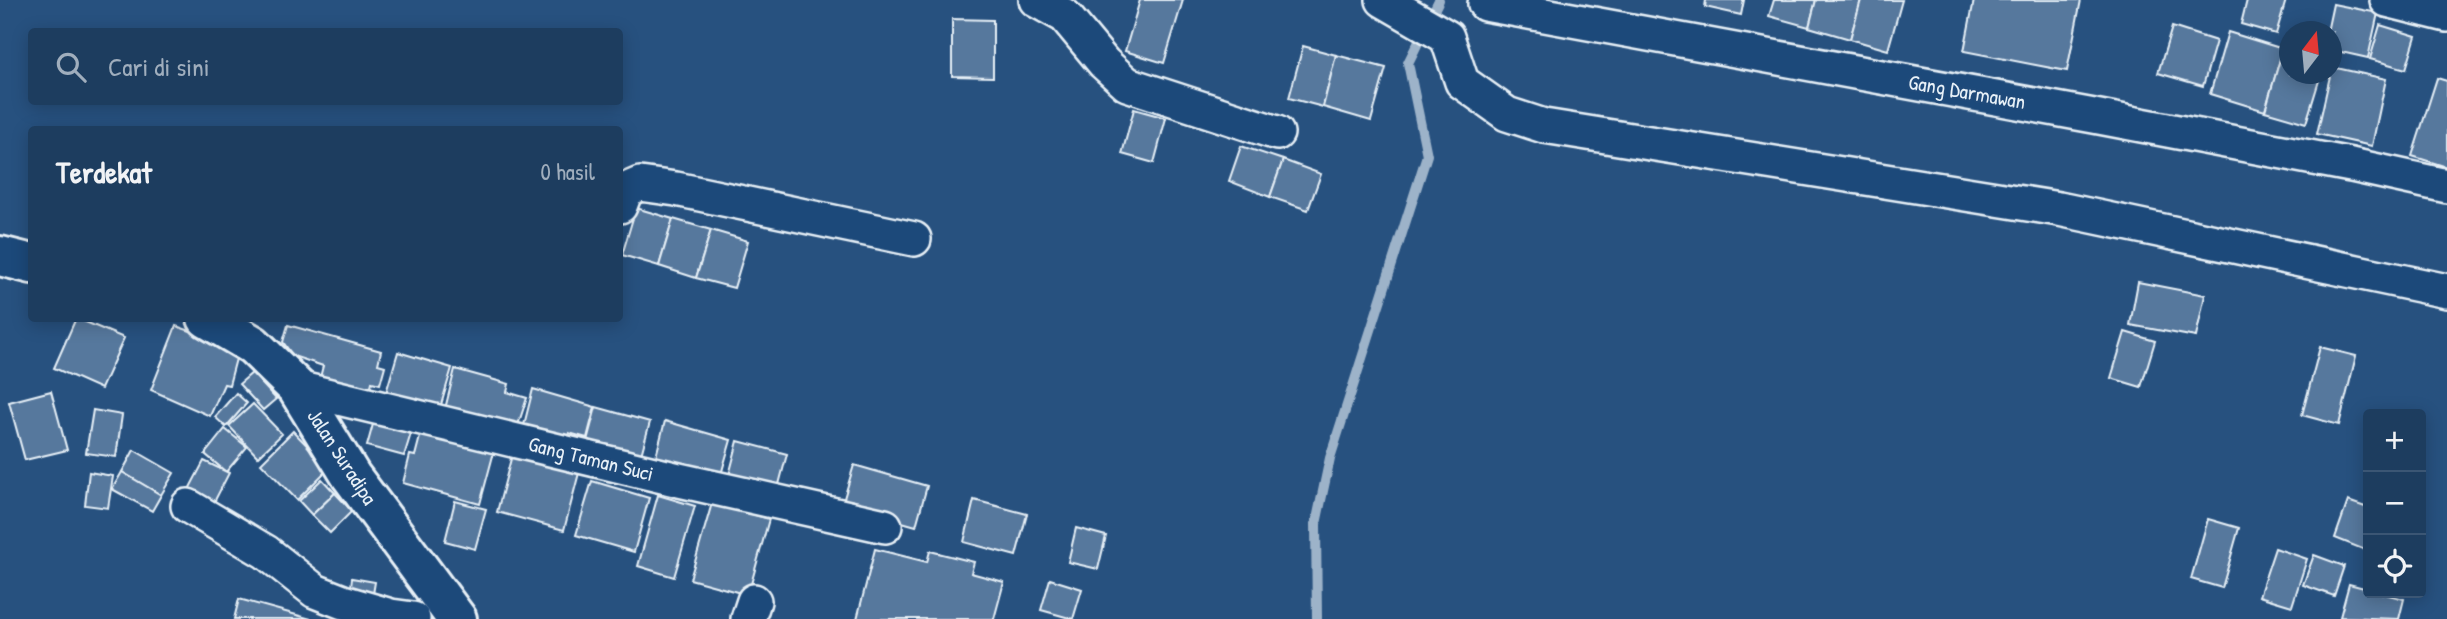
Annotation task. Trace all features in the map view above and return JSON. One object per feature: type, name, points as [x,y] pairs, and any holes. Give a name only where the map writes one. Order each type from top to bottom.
[{"type":"street","points":[[1036,0],[1065,16],[1104,63],[1127,84],[1277,133]]},
{"type":"street","points":[[1383,0],[1447,37],[1462,82],[1507,114],[1544,126],[2059,209],[2447,291]]},
{"type":"street","points":[[2387,0],[2447,15]]},
{"type":"street","name":"Gang Darmawan","points":[[1485,4],[2121,121],[2447,186]]},
{"type":"street","points":[[623,198],[626,190],[640,184],[676,189],[914,239]]},
{"type":"street","points":[[0,256],[28,263]]},
{"type":"street","name":"Jalan Suradipa","points":[[218,322],[253,345],[297,388],[351,476],[457,619]]},
{"type":"street","name":"Gang Taman Suci","points":[[297,388],[679,480],[885,526]]},
{"type":"street","points":[[188,506],[266,552],[315,591],[343,603],[413,619]]},
{"type":"building","points":[[1140,0],[1183,0],[1164,63],[1125,51]]},
{"type":"building","points":[[1706,0],[1744,0],[1741,15],[1705,7]]},
{"type":"building","points":[[1774,0],[1816,0],[1809,27],[1769,16]]},
{"type":"building","points":[[1816,0],[1861,0],[1850,39],[1809,27]]},
{"type":"building","points":[[1861,0],[1902,0],[1888,50],[1850,39]]},
{"type":"building","points":[[1974,0],[2081,0],[2067,71],[1964,51]]},
{"type":"building","points":[[2247,0],[2286,0],[2276,34],[2241,24]]},
{"type":"building","points":[[2333,4],[2378,13],[2368,58],[2342,52],[2342,21],[2329,21]]},
{"type":"building","points":[[952,19],[993,20],[993,77],[952,76]]},
{"type":"building","points":[[2380,25],[2416,36],[2406,69],[2370,59]]},
{"type":"building","points":[[2172,27],[2216,41],[2203,86],[2158,73]]},
{"type":"building","points":[[2228,32],[2279,48],[2279,63],[2265,111],[2210,94]]},
{"type":"building","points":[[1303,46],[1336,55],[1323,107],[1289,98]]},
{"type":"building","points":[[1336,55],[1386,68],[1371,121],[1323,107]]},
{"type":"building","points":[[2279,63],[2279,84],[2318,84],[2306,123],[2265,111]]},
{"type":"building","points":[[2342,69],[2386,79],[2372,146],[2317,134],[2328,84],[2342,84]]},
{"type":"building","points":[[2437,78],[2447,81],[2447,167],[2412,156]]},
{"type":"building","points":[[1134,109],[1166,118],[1154,163],[1122,154]]},
{"type":"building","points":[[1241,146],[1283,160],[1270,197],[1229,181]]},
{"type":"building","points":[[1283,160],[1321,174],[1308,210],[1270,197]]},
{"type":"building","points":[[636,208],[673,219],[659,266],[623,255]]},
{"type":"building","points":[[673,219],[711,230],[696,278],[659,266]]},
{"type":"building","points":[[711,230],[748,241],[734,288],[696,278]]},
{"type":"building","points":[[2138,282],[2205,295],[2196,337],[2130,325]]},
{"type":"building","points":[[74,322],[86,322],[124,338],[101,389],[54,368]]},
{"type":"building","points":[[288,325],[381,351],[378,364],[385,366],[380,384],[372,382],[368,397],[318,385],[323,366],[293,356],[283,342]]},
{"type":"building","points":[[176,326],[234,346],[238,351],[229,385],[224,384],[210,416],[151,390]]},
{"type":"building","points":[[2125,332],[2155,341],[2141,387],[2111,378]]},
{"type":"building","points":[[2320,347],[2356,356],[2339,425],[2302,415]]},
{"type":"building","points":[[398,352],[452,368],[437,418],[383,403]]},
{"type":"building","points":[[455,369],[509,384],[507,392],[527,398],[518,425],[500,419],[495,435],[442,421]]},
{"type":"building","points":[[252,373],[276,399],[263,410],[239,384]]},
{"type":"building","points":[[533,389],[595,407],[587,438],[569,433],[566,448],[521,437]]},
{"type":"building","points":[[51,391],[67,450],[25,460],[9,402]]},
{"type":"building","points":[[236,393],[247,403],[226,427],[215,417]]},
{"type":"building","points":[[253,404],[282,434],[258,457],[229,426]]},
{"type":"building","points":[[596,407],[650,422],[638,466],[584,452]]},
{"type":"building","points":[[93,410],[122,415],[116,457],[86,453]]},
{"type":"building","points":[[375,417],[413,427],[404,456],[367,446]]},
{"type":"building","points":[[665,421],[731,440],[720,478],[655,460]]},
{"type":"building","points":[[225,429],[247,447],[226,472],[205,454]]},
{"type":"building","points":[[422,429],[495,448],[480,504],[403,483],[410,455],[415,456]]},
{"type":"building","points":[[293,431],[329,468],[297,500],[261,463]]},
{"type":"building","points":[[738,441],[787,454],[776,496],[727,483]]},
{"type":"building","points":[[134,450],[174,473],[161,495],[122,472]]},
{"type":"building","points":[[513,451],[580,469],[564,530],[497,512]]},
{"type":"building","points":[[204,461],[229,473],[210,510],[185,497]]},
{"type":"building","points":[[854,465],[927,486],[916,526],[842,505]]},
{"type":"building","points":[[89,472],[113,476],[108,508],[85,505]]},
{"type":"building","points":[[122,472],[161,495],[152,511],[112,489]]},
{"type":"building","points":[[322,479],[335,493],[312,515],[299,501]]},
{"type":"building","points":[[592,481],[649,498],[634,552],[576,535]]},
{"type":"building","points":[[335,493],[352,511],[330,533],[312,515]]},
{"type":"building","points":[[658,495],[695,506],[674,577],[638,566]]},
{"type":"building","points":[[974,500],[1027,514],[1016,556],[964,542]]},
{"type":"building","points":[[455,501],[486,509],[475,549],[445,541]]},
{"type":"building","points":[[2348,501],[2363,506],[2363,549],[2335,538]]},
{"type":"building","points":[[712,503],[769,519],[748,595],[690,579]]},
{"type":"building","points":[[2208,519],[2239,528],[2222,588],[2191,579]]},
{"type":"building","points":[[1076,528],[1106,536],[1098,569],[1068,562]]},
{"type":"building","points":[[2275,548],[2307,559],[2292,606],[2259,596]]},
{"type":"building","points":[[875,549],[927,562],[930,551],[974,562],[971,573],[1004,582],[994,619],[857,619]]},
{"type":"building","points":[[2314,555],[2344,566],[2334,596],[2303,585]]},
{"type":"building","points":[[352,578],[375,582],[372,600],[350,597]]},
{"type":"building","points":[[1050,579],[1082,589],[1073,619],[1041,610]]},
{"type":"building","points":[[2349,584],[2363,588],[2363,598],[2404,599],[2399,619],[2340,617]]},
{"type":"building","points":[[239,599],[311,619],[234,619]]},
{"type":"waterway","points":[[1317,619],[1316,524],[1330,458],[1427,155],[1408,63],[1439,0]]}]
